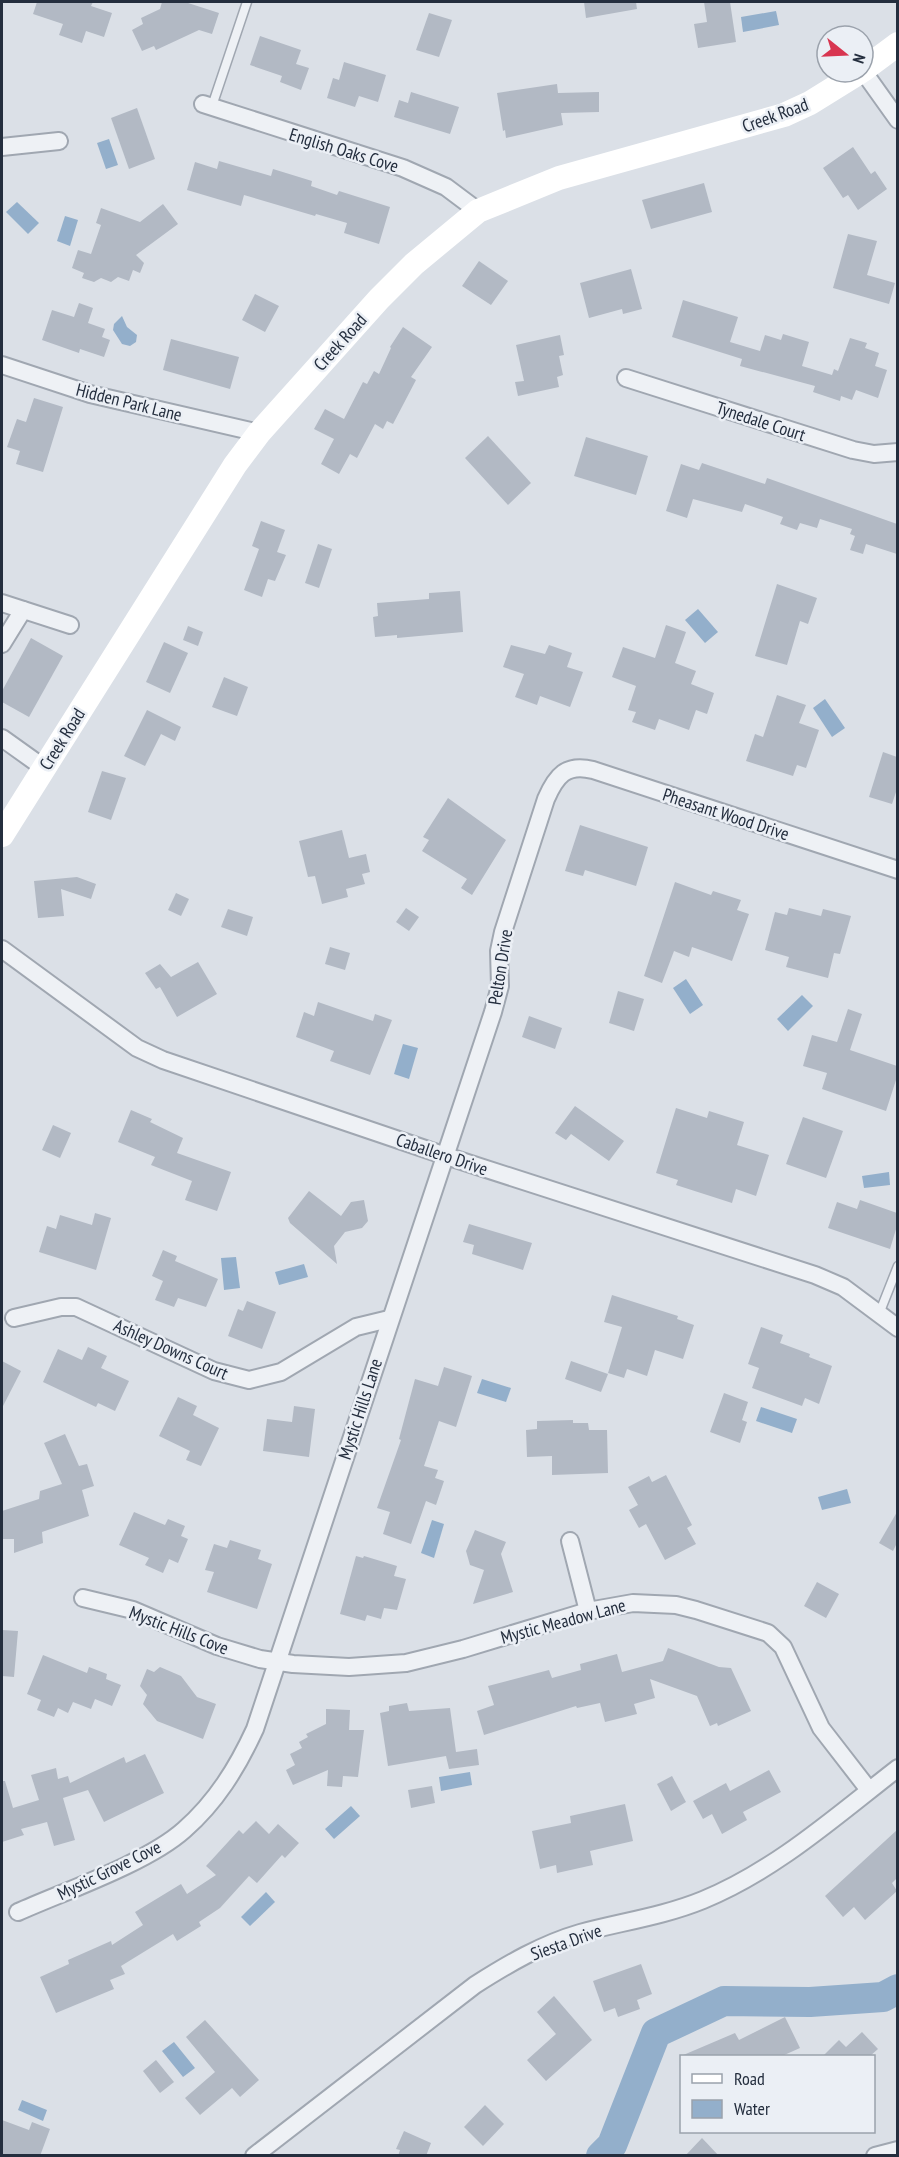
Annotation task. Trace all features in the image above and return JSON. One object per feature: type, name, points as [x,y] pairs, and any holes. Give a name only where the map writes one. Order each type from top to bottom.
[{"type":"street","name":"Creek Road","points":[[875,61],[897,44]]},
{"type":"street","name":"Creek Road","points":[[2,836],[235,465],[259,433],[379,299],[414,264],[478,211],[559,178],[784,115],[810,103],[841,84]]},
{"type":"street","points":[[871,84],[897,120]]},
{"type":"street","name":"English Oaks Cove","points":[[207,106],[403,168],[446,187],[478,211]]},
{"type":"street","points":[[2,147],[59,141]]},
{"type":"street","name":"Hidden Park Lane","points":[[2,365],[90,394],[259,433]]},
{"type":"street","name":"Tynedale Court","points":[[626,378],[854,450],[874,454],[897,452]]},
{"type":"street","points":[[2,603],[70,625]]},
{"type":"street","points":[[2,644],[23,610]]},
{"type":"street","points":[[2,738],[44,768]]},
{"type":"street","name":"Pheasant Wood Drive","points":[[556,778],[573,768],[593,770],[897,870]]},
{"type":"street","name":"Pelton Drive","points":[[446,1156],[500,986],[499,951],[503,932],[546,799],[556,778]]},
{"type":"street","name":"Caballero Drive","points":[[2,949],[137,1047],[163,1060],[446,1156],[815,1275],[843,1287],[897,1328]]},
{"type":"street","name":"Mystic Hills Lane","points":[[276,1662],[389,1319],[446,1156]]},
{"type":"street","name":"Ashley Downs Court","points":[[14,1318],[62,1307],[76,1307],[214,1371],[249,1380],[281,1372],[356,1327],[389,1319]]},
{"type":"street","points":[[570,1541],[588,1611]]},
{"type":"street","name":"Mystic Hills Cove","points":[[82,1598],[133,1610],[217,1646],[276,1662]]},
{"type":"street","name":"Mystic Meadow Lane","points":[[276,1662],[349,1667],[406,1663],[463,1649],[588,1611],[633,1603],[676,1605],[768,1633],[783,1647],[821,1728],[869,1790]]},
{"type":"street","name":"Mystic Grove Cove","points":[[18,1912],[146,1855],[182,1832],[213,1801],[237,1767],[255,1729],[276,1662]]},
{"type":"street","name":"Siesta Drive","points":[[254,2156],[475,1985],[511,1962],[579,1934],[665,1913],[740,1884],[779,1860],[897,1768]]},
{"type":"street","points":[[875,2156],[897,2150]]},
{"type":"lane","points":[[207,106],[247,2]]},
{"type":"lane","points":[[879,1314],[897,1266]]},
{"type":"water","points":[[776,11],[779,25],[743,32],[741,17]]},
{"type":"water","points":[[109,139],[118,165],[106,169],[97,143]]},
{"type":"water","points":[[17,202],[39,223],[28,234],[6,212]]},
{"type":"water","points":[[65,216],[78,220],[70,246],[57,241]]},
{"type":"water","points":[[122,316],[127,327],[137,335],[136,342],[130,346],[122,344],[113,330],[114,324]]},
{"type":"water","points":[[698,609],[718,632],[705,643],[685,620]]},
{"type":"water","points":[[825,699],[845,728],[832,737],[813,708]]},
{"type":"water","points":[[686,979],[703,1005],[690,1014],[673,988]]},
{"type":"water","points":[[802,995],[813,1006],[788,1031],[777,1019]]},
{"type":"water","points":[[403,1044],[418,1048],[409,1079],[394,1074]]},
{"type":"water","points":[[889,1172],[890,1185],[864,1188],[862,1176]]},
{"type":"water","points":[[236,1257],[240,1288],[224,1290],[221,1258]]},
{"type":"water","points":[[304,1264],[308,1277],[279,1285],[275,1272]]},
{"type":"water","points":[[482,1379],[511,1388],[506,1402],[477,1393]]},
{"type":"water","points":[[761,1407],[797,1419],[792,1433],[756,1421]]},
{"type":"water","points":[[847,1489],[851,1503],[822,1510],[818,1497]]},
{"type":"water","points":[[432,1520],[444,1524],[434,1558],[421,1553]]},
{"type":"water","points":[[470,1772],[472,1785],[441,1791],[439,1777]]},
{"type":"water","points":[[351,1806],[360,1816],[334,1839],[325,1829]]},
{"type":"water","points":[[266,1892],[275,1902],[250,1926],[241,1917]]},
{"type":"water","points":[[174,2042],[195,2068],[183,2077],[162,2051]]},
{"type":"water","points":[[22,2100],[47,2110],[43,2121],[18,2110]]},
{"type":"building","points":[[37,2],[93,2],[91,6],[112,13],[104,37],[86,31],[82,43],[59,35],[63,24],[33,14]]},
{"type":"building","points":[[162,2],[185,2],[219,13],[212,34],[199,30],[156,50],[154,46],[142,51],[132,30],[143,24],[141,18],[160,9]]},
{"type":"building","points":[[584,2],[636,2],[637,9],[586,18]]},
{"type":"building","points":[[704,2],[730,2],[736,42],[698,48],[694,24],[707,22]]},
{"type":"building","points":[[429,13],[452,20],[439,57],[416,50]]},
{"type":"building","points":[[260,36],[301,50],[296,64],[309,68],[301,90],[280,82],[282,76],[250,65]]},
{"type":"building","points":[[344,62],[386,75],[378,102],[359,96],[355,107],[327,98],[333,78],[339,80]]},
{"type":"building","points":[[557,84],[558,93],[599,92],[599,112],[561,113],[563,125],[506,138],[497,93]]},
{"type":"building","points":[[411,92],[459,107],[450,134],[394,117],[399,100],[408,103]]},
{"type":"building","points":[[137,108],[155,159],[129,169],[111,118]]},
{"type":"building","points":[[853,147],[871,174],[875,171],[887,189],[858,210],[848,195],[843,198],[823,168]]},
{"type":"building","points":[[219,161],[271,176],[273,169],[312,181],[311,186],[337,195],[339,191],[390,207],[379,244],[344,233],[347,223],[316,214],[315,216],[244,195],[241,206],[187,190],[195,162],[217,169]]},
{"type":"building","points":[[704,183],[712,212],[651,229],[642,200]]},
{"type":"building","points":[[163,204],[178,224],[136,255],[144,263],[140,273],[133,270],[129,281],[118,277],[111,282],[101,278],[94,282],[82,278],[84,273],[72,268],[78,250],[91,254],[101,225],[96,223],[101,208],[140,222]]},
{"type":"building","points":[[848,234],[877,241],[867,275],[895,283],[889,304],[833,288]]},
{"type":"building","points":[[479,261],[508,281],[491,305],[462,286]]},
{"type":"building","points":[[631,269],[642,309],[623,314],[622,309],[589,318],[580,283]]},
{"type":"building","points":[[255,294],[279,306],[265,332],[242,320]]},
{"type":"building","points":[[683,300],[738,317],[730,342],[760,351],[765,335],[781,340],[783,334],[809,342],[802,366],[832,375],[834,369],[838,371],[850,338],[867,343],[865,348],[879,353],[875,366],[887,370],[878,398],[856,390],[852,400],[841,396],[840,401],[813,392],[815,386],[740,366],[742,359],[672,337]]},
{"type":"building","points":[[79,303],[93,308],[88,323],[105,329],[102,337],[110,340],[104,357],[80,349],[79,353],[42,340],[52,310],[74,317]]},
{"type":"building","points":[[403,327],[432,347],[411,377],[416,380],[393,424],[387,421],[383,429],[375,424],[357,458],[350,454],[339,474],[321,464],[334,439],[314,429],[325,409],[344,419],[363,382],[367,384],[374,371],[379,374],[390,347]]},
{"type":"building","points":[[560,335],[564,355],[559,356],[563,375],[557,377],[559,387],[518,396],[515,382],[524,381],[516,345]]},
{"type":"building","points":[[171,339],[239,357],[230,389],[163,370]]},
{"type":"building","points":[[34,398],[63,407],[43,472],[16,464],[20,451],[7,447],[17,419],[26,422]]},
{"type":"building","points":[[488,436],[531,483],[508,505],[465,458]]},
{"type":"building","points":[[586,437],[648,456],[636,495],[574,476]]},
{"type":"building","points":[[702,463],[765,484],[767,478],[897,524],[897,554],[866,544],[863,554],[850,550],[855,536],[850,534],[852,529],[820,519],[817,528],[800,523],[797,530],[780,524],[783,517],[745,504],[742,512],[693,499],[687,518],[666,511],[681,464],[699,470]]},
{"type":"building","points":[[261,521],[285,530],[277,552],[286,555],[275,581],[268,579],[262,597],[244,590],[259,549],[252,546]]},
{"type":"building","points":[[318,544],[332,549],[319,588],[305,583]]},
{"type":"building","points":[[777,584],[817,598],[808,624],[800,621],[787,665],[755,656]]},
{"type":"building","points":[[460,591],[463,632],[397,638],[397,635],[375,637],[373,617],[378,616],[377,603],[429,599],[429,593]]},
{"type":"building","points":[[666,625],[686,632],[675,663],[696,671],[691,684],[714,693],[707,714],[696,710],[689,730],[659,719],[655,730],[632,722],[636,712],[628,710],[636,686],[612,677],[623,647],[655,658]]},
{"type":"building","points":[[188,626],[203,632],[198,646],[183,640]]},
{"type":"building","points":[[31,638],[63,656],[29,717],[2,702],[2,691]]},
{"type":"building","points":[[164,642],[188,653],[170,693],[146,682]]},
{"type":"building","points":[[511,645],[545,654],[549,645],[572,653],[567,667],[583,672],[570,707],[540,696],[537,705],[515,697],[524,674],[503,667]]},
{"type":"building","points":[[224,677],[248,687],[237,716],[212,707]]},
{"type":"building","points":[[777,695],[806,705],[799,723],[819,730],[806,768],[797,765],[793,776],[746,761],[755,734],[763,737]]},
{"type":"building","points":[[147,710],[181,727],[175,741],[161,734],[145,766],[124,756]]},
{"type":"building","points":[[883,752],[897,757],[897,789],[892,804],[869,797]]},
{"type":"building","points":[[102,771],[126,778],[111,820],[88,812]]},
{"type":"building","points":[[448,798],[506,840],[472,895],[461,888],[467,879],[422,851],[429,840],[423,837]]},
{"type":"building","points":[[580,825],[648,847],[636,886],[585,870],[583,876],[565,871]]},
{"type":"building","points":[[342,830],[349,858],[366,854],[370,872],[362,874],[365,884],[346,889],[348,897],[322,904],[315,876],[308,877],[299,841]]},
{"type":"building","points":[[77,877],[96,884],[91,899],[61,889],[64,916],[38,918],[34,881]]},
{"type":"building","points":[[675,882],[711,895],[713,891],[741,900],[737,910],[749,914],[732,961],[692,947],[689,957],[674,951],[662,983],[644,976]]},
{"type":"building","points":[[176,893],[189,899],[181,916],[168,910]]},
{"type":"building","points":[[406,908],[419,917],[409,931],[396,922]]},
{"type":"building","points":[[789,908],[821,916],[823,909],[851,916],[840,954],[834,953],[828,978],[786,967],[789,957],[765,950],[775,912],[787,915]]},
{"type":"building","points":[[228,909],[253,917],[247,936],[221,927]]},
{"type":"building","points":[[330,947],[350,953],[345,970],[325,964]]},
{"type":"building","points":[[198,962],[217,994],[177,1017],[160,987],[156,989],[145,973],[160,964],[171,977]]},
{"type":"building","points":[[618,991],[644,999],[634,1031],[609,1023]]},
{"type":"building","points":[[318,1002],[373,1021],[375,1014],[392,1020],[370,1075],[330,1061],[334,1051],[296,1037],[304,1012],[314,1016]]},
{"type":"building","points":[[848,1009],[862,1014],[850,1050],[897,1066],[897,1077],[886,1111],[822,1089],[827,1073],[803,1066],[812,1035],[837,1042]]},
{"type":"building","points":[[529,1016],[562,1028],[555,1049],[522,1037]]},
{"type":"building","points":[[575,1106],[624,1141],[609,1161],[571,1134],[566,1140],[555,1133]]},
{"type":"building","points":[[676,1108],[707,1118],[709,1111],[744,1122],[737,1145],[769,1155],[756,1196],[736,1189],[732,1203],[676,1185],[678,1180],[656,1173]]},
{"type":"building","points":[[131,1110],[152,1119],[150,1122],[183,1138],[177,1153],[231,1172],[217,1211],[185,1200],[192,1181],[151,1165],[155,1157],[118,1142]]},
{"type":"building","points":[[803,1117],[843,1131],[826,1178],[786,1164]]},
{"type":"building","points":[[53,1125],[71,1133],[60,1158],[42,1150]]},
{"type":"building","points":[[309,1191],[341,1216],[351,1202],[364,1200],[368,1221],[362,1228],[345,1232],[334,1246],[337,1264],[290,1223],[288,1218]]},
{"type":"building","points":[[860,1200],[897,1213],[897,1226],[890,1249],[828,1228],[837,1202],[857,1209]]},
{"type":"building","points":[[95,1213],[111,1218],[96,1270],[39,1252],[47,1226],[56,1229],[60,1215],[92,1225]]},
{"type":"building","points":[[469,1224],[532,1243],[523,1270],[472,1254],[474,1245],[463,1242]]},
{"type":"building","points":[[163,1250],[177,1256],[175,1261],[218,1279],[206,1307],[178,1298],[174,1307],[155,1300],[163,1281],[152,1276]]},
{"type":"building","points":[[612,1295],[678,1316],[677,1319],[694,1325],[683,1359],[655,1350],[647,1376],[627,1369],[624,1378],[608,1373],[622,1327],[604,1322]]},
{"type":"building","points":[[247,1301],[276,1312],[262,1349],[228,1336],[238,1309],[243,1311]]},
{"type":"building","points":[[761,1327],[783,1335],[780,1343],[810,1354],[809,1357],[832,1366],[819,1404],[805,1398],[802,1406],[752,1388],[759,1368],[748,1364]]},
{"type":"building","points":[[88,1347],[107,1356],[101,1368],[129,1381],[115,1411],[98,1403],[96,1407],[43,1382],[58,1349],[82,1360]]},
{"type":"building","points":[[2,1361],[21,1371],[2,1408]]},
{"type":"building","points":[[571,1361],[608,1374],[601,1392],[565,1379]]},
{"type":"building","points":[[444,1367],[472,1376],[456,1427],[439,1421],[424,1466],[438,1470],[435,1478],[444,1481],[436,1505],[426,1501],[411,1544],[383,1534],[390,1512],[377,1508],[401,1440],[399,1439],[415,1379],[438,1386]]},
{"type":"building","points":[[724,1393],[748,1402],[742,1420],[747,1422],[740,1443],[710,1432]]},
{"type":"building","points":[[178,1397],[197,1406],[193,1415],[219,1428],[201,1466],[186,1460],[190,1451],[159,1436]]},
{"type":"building","points":[[294,1406],[315,1409],[309,1457],[263,1451],[267,1419],[292,1422]]},
{"type":"building","points":[[573,1420],[573,1423],[588,1423],[589,1430],[607,1430],[608,1473],[552,1475],[552,1456],[527,1457],[526,1430],[537,1429],[537,1421]]},
{"type":"building","points":[[65,1434],[79,1466],[87,1464],[94,1486],[82,1490],[89,1516],[42,1532],[43,1543],[14,1553],[14,1539],[2,1539],[2,1511],[39,1499],[40,1491],[62,1484],[44,1443]]},
{"type":"building","points":[[666,1475],[692,1525],[687,1528],[696,1544],[665,1560],[646,1524],[639,1528],[629,1510],[638,1505],[628,1487],[649,1476],[652,1482]]},
{"type":"building","points":[[134,1512],[165,1525],[168,1519],[185,1526],[181,1536],[188,1539],[178,1563],[169,1559],[163,1573],[145,1565],[149,1558],[119,1545]]},
{"type":"building","points":[[897,1512],[897,1543],[893,1551],[879,1543]]},
{"type":"building","points":[[475,1530],[506,1542],[501,1554],[513,1592],[473,1604],[484,1570],[470,1565],[466,1551]]},
{"type":"building","points":[[230,1540],[261,1550],[258,1559],[272,1564],[257,1609],[207,1592],[214,1572],[205,1570],[214,1544],[227,1548]]},
{"type":"building","points":[[356,1556],[363,1558],[364,1556],[397,1566],[394,1576],[406,1579],[397,1610],[384,1608],[381,1619],[367,1615],[365,1621],[340,1614]]},
{"type":"building","points":[[817,1582],[839,1594],[826,1618],[804,1606]]},
{"type":"building","points":[[2,1630],[18,1631],[14,1677],[2,1676]]},
{"type":"building","points":[[668,1648],[719,1667],[731,1668],[751,1711],[718,1726],[717,1723],[710,1726],[697,1696],[650,1679],[655,1698],[634,1704],[637,1714],[605,1722],[600,1703],[577,1708],[576,1706],[484,1735],[477,1711],[494,1705],[488,1686],[549,1670],[552,1678],[581,1670],[580,1664],[617,1654],[622,1672],[663,1661]]},
{"type":"building","points":[[43,1655],[87,1673],[89,1667],[107,1674],[106,1679],[121,1685],[112,1706],[95,1699],[91,1709],[73,1702],[68,1713],[58,1708],[54,1717],[37,1710],[41,1700],[27,1694]]},
{"type":"building","points":[[160,1667],[181,1676],[197,1697],[216,1704],[203,1739],[157,1721],[143,1704],[147,1695],[140,1686],[147,1669],[154,1672]]},
{"type":"building","points":[[407,1703],[409,1711],[450,1708],[456,1752],[477,1749],[479,1765],[449,1769],[446,1756],[388,1766],[380,1713],[389,1711],[389,1706]]},
{"type":"building","points":[[326,1709],[350,1710],[349,1730],[364,1730],[358,1777],[343,1776],[342,1787],[327,1786],[328,1770],[293,1785],[286,1770],[295,1765],[290,1754],[302,1748],[299,1742],[308,1737],[306,1734],[326,1724]]},
{"type":"building","points":[[145,1754],[164,1793],[104,1822],[88,1790],[63,1798],[75,1840],[54,1846],[47,1822],[21,1829],[24,1835],[2,1842],[2,1781],[5,1781],[13,1808],[39,1800],[31,1775],[56,1768],[58,1779],[68,1776],[70,1783],[124,1757],[126,1763]]},
{"type":"building","points":[[769,1770],[781,1792],[743,1812],[747,1820],[722,1834],[712,1814],[703,1819],[693,1801],[726,1783],[730,1791]]},
{"type":"building","points":[[672,1776],[686,1802],[671,1811],[657,1784]]},
{"type":"building","points":[[432,1786],[435,1803],[411,1808],[408,1790]]},
{"type":"building","points":[[625,1804],[633,1841],[590,1851],[593,1865],[557,1873],[556,1865],[540,1869],[532,1831],[571,1823],[570,1816]]},
{"type":"building","points":[[256,1821],[269,1834],[278,1824],[299,1843],[285,1858],[282,1855],[257,1883],[249,1876],[220,1908],[199,1922],[201,1926],[177,1941],[173,1934],[121,1966],[125,1974],[110,1980],[114,1989],[56,2013],[40,1977],[69,1964],[68,1960],[111,1941],[112,1945],[143,1925],[135,1912],[181,1884],[187,1894],[216,1875],[206,1866],[239,1830],[243,1834]]},
{"type":"building","points":[[897,1830],[897,1878],[892,1883],[897,1891],[865,1920],[854,1907],[843,1917],[825,1896]]},
{"type":"building","points":[[641,1964],[652,1994],[637,2000],[640,2009],[618,2017],[615,2008],[604,2012],[593,1981]]},
{"type":"building","points":[[554,1996],[592,2040],[546,2081],[527,2060],[556,2034],[537,2012]]},
{"type":"building","points":[[785,2017],[800,2048],[784,2055],[683,2055],[735,2033],[739,2040]]},
{"type":"building","points":[[205,2020],[259,2080],[240,2097],[232,2088],[200,2115],[185,2098],[215,2072],[186,2037]]},
{"type":"building","points":[[862,2032],[878,2049],[871,2055],[824,2055],[839,2040],[846,2047]]},
{"type":"building","points":[[156,2060],[174,2082],[160,2093],[143,2071]]},
{"type":"building","points":[[485,2105],[504,2124],[483,2146],[464,2127]]},
{"type":"building","points":[[2,2120],[29,2130],[32,2122],[50,2129],[40,2156],[2,2156]]},
{"type":"building","points":[[404,2131],[431,2143],[426,2156],[398,2156],[400,2150],[396,2149]]},
{"type":"building","points":[[702,2138],[719,2156],[685,2156]]},
{"type":"waterway","points":[[601,2156],[612,2145],[656,2033],[724,2001],[810,2002],[883,1997],[898,1989]]}]
